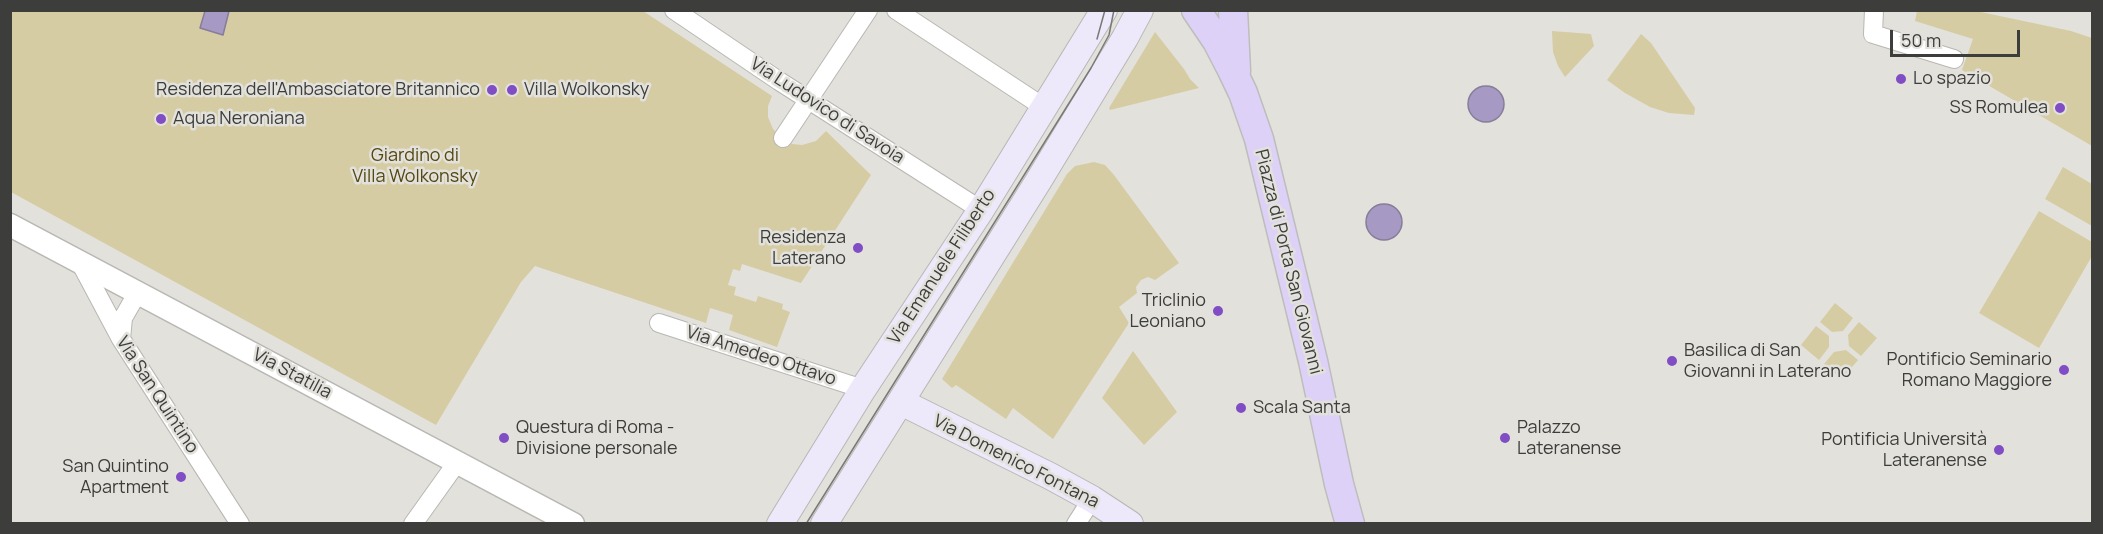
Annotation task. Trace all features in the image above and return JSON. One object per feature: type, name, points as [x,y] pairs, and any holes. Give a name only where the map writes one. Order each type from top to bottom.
[{"type":"main road","name":"Via Emanuele Filiberto","points":[[780,524],[863,388],[981,210],[1104,10]]},
{"type":"main road","name":"Via Emanuele Filiberto","points":[[824,524],[1051,160],[1140,10]]},
{"type":"main road","name":"Piazza di Porta San Giovanni","points":[[1196,10],[1217,40],[1236,79],[1259,139],[1313,361],[1339,484]]},
{"type":"main road","name":"Piazza di Porta San Giovanni","points":[[1233,10],[1236,79]]},
{"type":"main road","name":"Via Domenico Fontana","points":[[901,402],[1092,499],[1130,524]]},
{"type":"main road","points":[[1339,484],[1339,524]]},
{"type":"main road","points":[[1339,484],[1350,524]]},
{"type":"street","name":"Via Ludovico di Savoia","points":[[674,10],[981,210]]},
{"type":"street","points":[[783,138],[868,10]]},
{"type":"street","points":[[896,10],[1045,108]]},
{"type":"street","points":[[1874,10],[1873,34],[1954,59]]},
{"type":"street","name":"Via Statilia","points":[[10,225],[573,524]]},
{"type":"street","name":"Via San Quintino","points":[[80,262],[121,339],[240,524]]},
{"type":"street","points":[[121,339],[123,318],[138,292]]},
{"type":"street","name":"Via Amedeo Ottavo","points":[[659,323],[863,388]]},
{"type":"street","points":[[413,524],[458,461]]},
{"type":"street","points":[[1076,524],[1092,499]]},
{"type":"green space","name":"Giardino di Villa Wolkonsky","points":[[10,11],[205,11],[200,28],[223,34],[229,11],[643,11],[772,96],[768,106],[768,117],[778,134],[792,144],[802,145],[816,141],[826,131],[871,175],[801,283],[742,264],[740,271],[733,269],[728,285],[736,287],[734,295],[756,302],[758,296],[783,304],[782,309],[790,312],[777,347],[729,330],[733,315],[710,308],[706,323],[535,266],[521,282],[436,425],[11,192]]},
{"type":"green space","name":"SS Romulea","points":[[1917,11],[1976,11],[2071,31],[2092,38],[2092,146],[1962,70],[1973,39],[1915,21]]},
{"type":"green space","points":[[1552,31],[1591,34],[1594,46],[1565,77],[1553,52]]},
{"type":"green space","points":[[1155,32],[1199,88],[1110,110],[1109,108]]},
{"type":"green space","points":[[1641,34],[1651,43],[1695,108],[1694,115],[1669,113],[1650,107],[1607,80]]},
{"type":"green space","points":[[1094,162],[1105,165],[1114,175],[1179,263],[1155,280],[1148,277],[1141,280],[1136,287],[1137,293],[1119,307],[1129,323],[1053,439],[1013,408],[1006,419],[956,385],[952,388],[942,379],[1067,174],[1075,166]]},
{"type":"green space","points":[[2063,167],[2092,184],[2092,226],[2045,199]]},
{"type":"green space","points":[[2039,211],[2092,242],[2092,256],[2039,348],[1979,313]]},
{"type":"green space","points":[[1835,303],[1853,318],[1843,331],[1832,332],[1820,322]]},
{"type":"green space","points":[[1859,322],[1877,338],[1861,356],[1849,346],[1848,335]]},
{"type":"green space","points":[[1816,326],[1829,336],[1829,347],[1819,360],[1801,345]]},
{"type":"green space","points":[[1846,350],[1858,360],[1842,379],[1824,364],[1834,352]]},
{"type":"green space","points":[[1133,351],[1177,412],[1144,445],[1102,398]]},
{"type":"shaded area","points":[[205,11],[229,11],[223,35],[200,28]]},
{"type":"shaded area","points":[[1486,86],[1499,91],[1504,104],[1499,117],[1486,122],[1473,117],[1468,104],[1473,91]]},
{"type":"shaded area","points":[[1384,204],[1397,209],[1402,222],[1397,235],[1384,240],[1371,235],[1366,222],[1371,209]]},
{"type":"tram line","points":[[1097,39],[1105,10]]},
{"type":"tram line","points":[[806,524],[1091,68],[1109,35],[1114,10]]},
{"type":"place","name":"Lo spazio","points":[[1901,79]]},
{"type":"place","name":"Residenza dell'Ambasciatore Britannico","points":[[492,90]]},
{"type":"place","name":"Villa Wolkonsky","points":[[512,90]]},
{"type":"place","name":"SS Romulea","points":[[2060,108]]},
{"type":"place","name":"Aqua Neroniana","points":[[161,119]]},
{"type":"place","name":"Residenza Laterano","points":[[858,248]]},
{"type":"place","name":"Triclinio Leoniano","points":[[1218,311]]},
{"type":"place","name":"Basilica di San Giovanni in Laterano","points":[[1672,361]]},
{"type":"place","name":"Pontificio Seminario Romano Maggiore","points":[[2064,370]]},
{"type":"place","name":"Scala Santa","points":[[1241,408]]},
{"type":"place","name":"Questura di Roma - Divisione personale","points":[[504,438]]},
{"type":"place","name":"Palazzo Lateranense","points":[[1505,438]]},
{"type":"place","name":"Pontificia Università Lateranense","points":[[1999,450]]},
{"type":"place","name":"San Quintino Apartment","points":[[181,477]]}]
